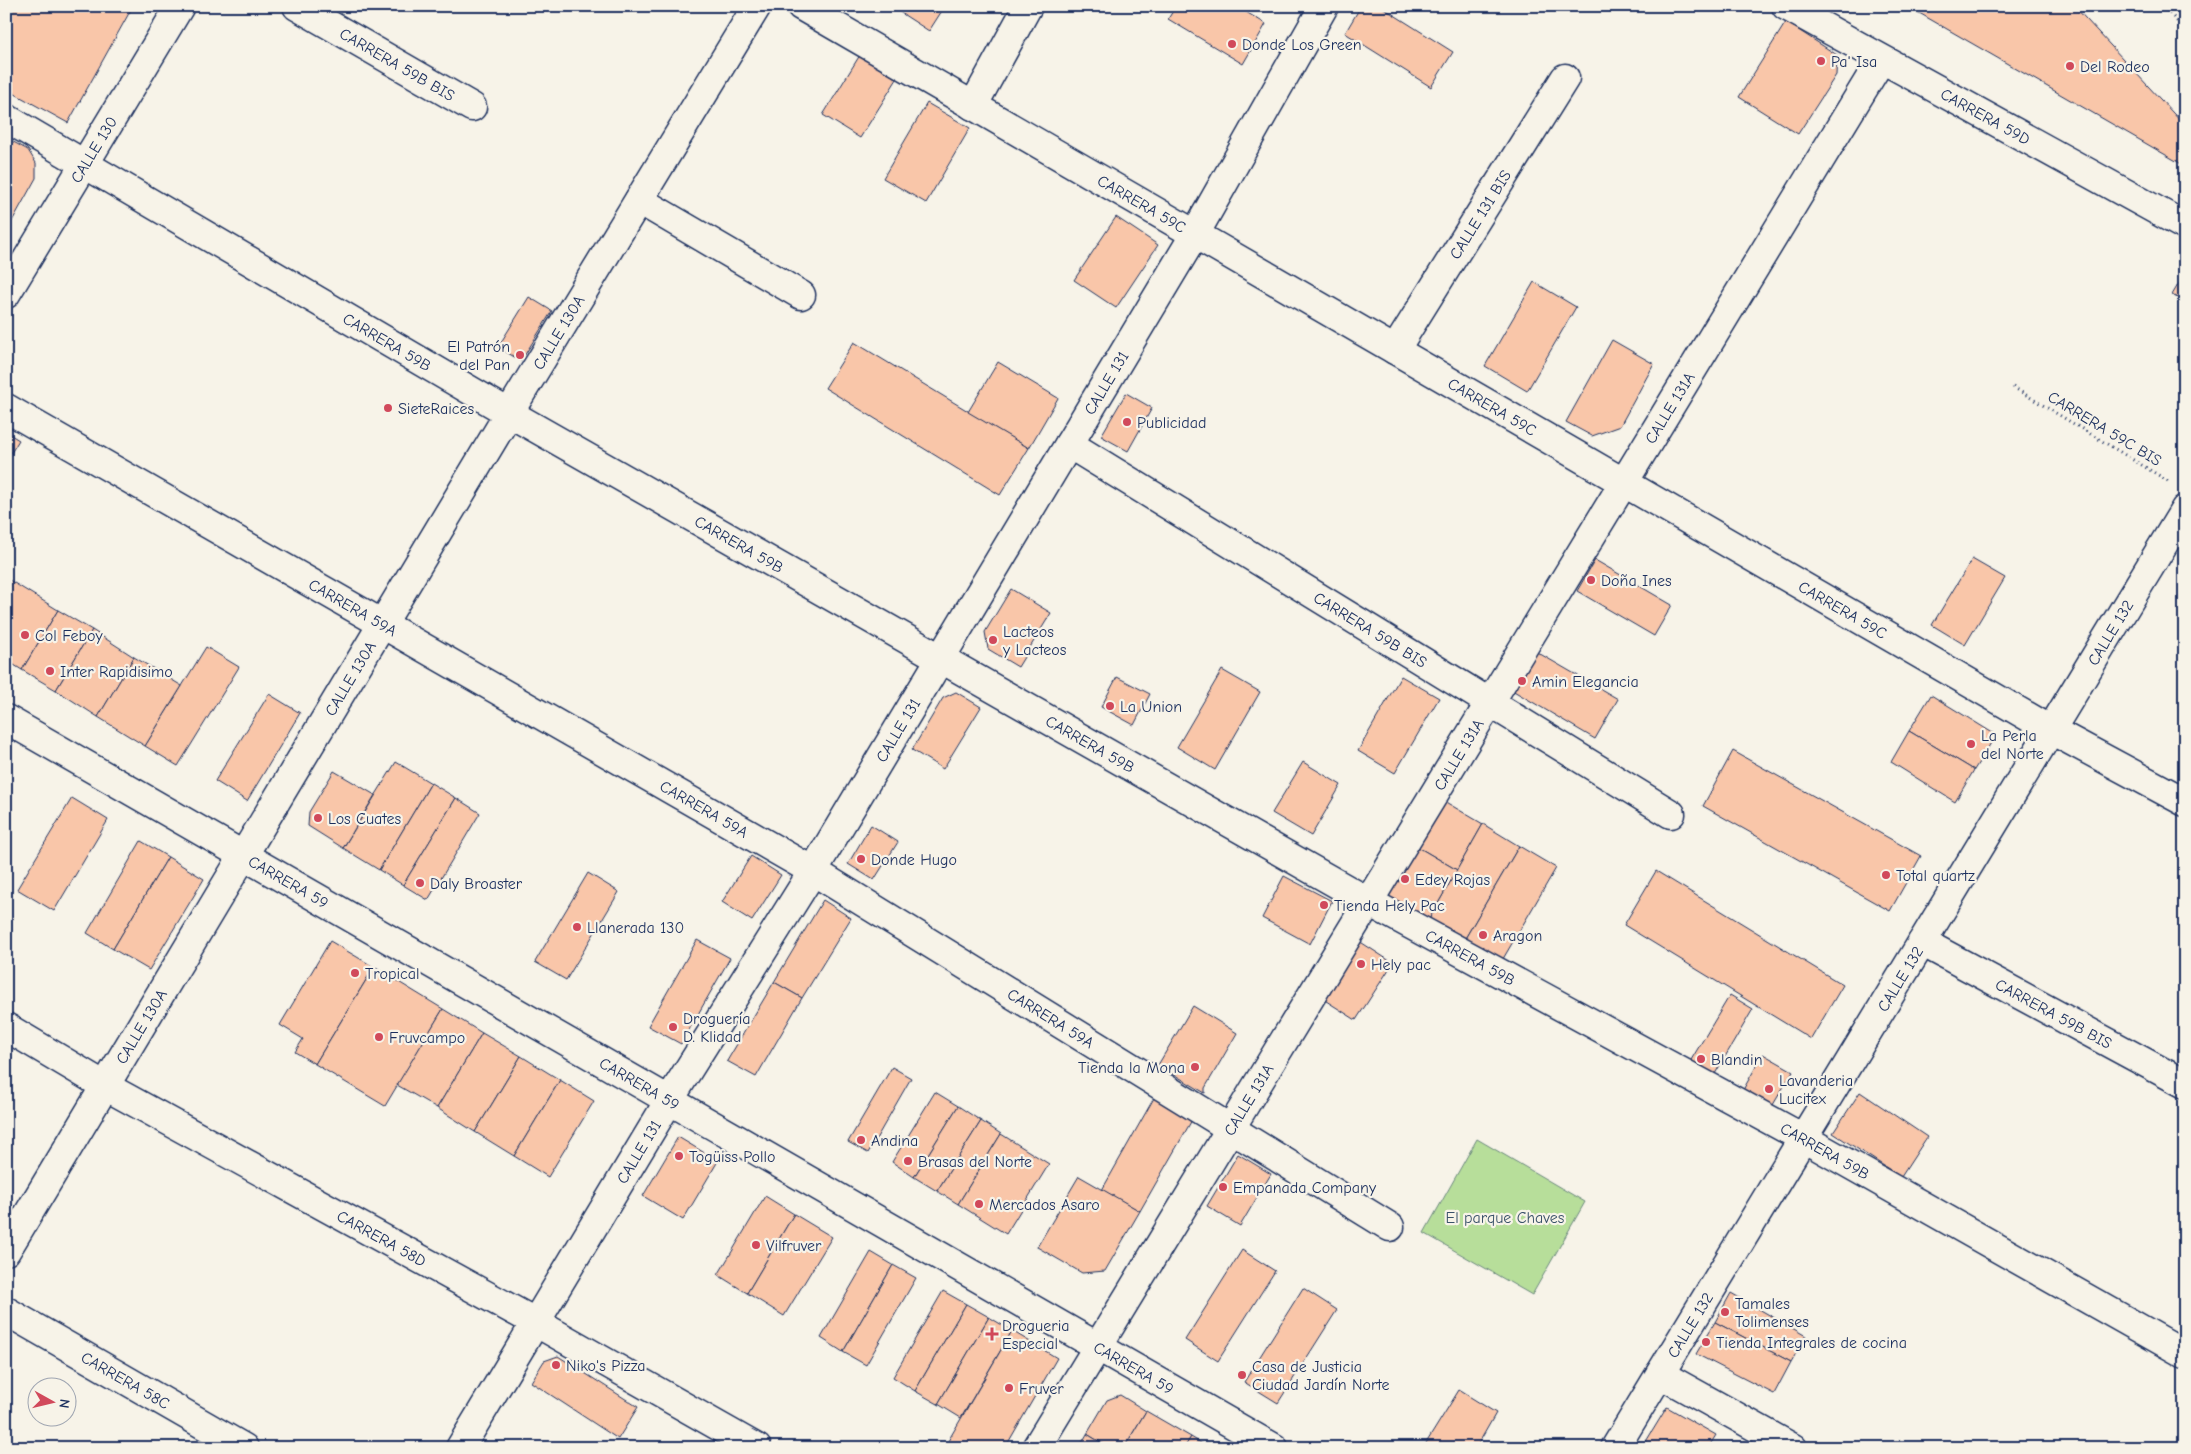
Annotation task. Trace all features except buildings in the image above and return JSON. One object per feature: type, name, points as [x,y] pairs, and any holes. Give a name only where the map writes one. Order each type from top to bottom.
[{"type":"street","name":"CALLE 130","points":[[6,294],[180,6]]},
{"type":"street","name":"CARRERA 59B BIS","points":[[297,6],[472,107]]},
{"type":"street","name":"CALLE 130A","points":[[6,1251],[509,412],[757,6]]},
{"type":"street","name":"CARRERA 59C","points":[[801,6],[2051,730],[2185,802]]},
{"type":"street","points":[[973,106],[1028,6]]},
{"type":"street","name":"CALLE 131","points":[[460,1448],[670,1100],[813,871],[1195,234],[1324,6]]},
{"type":"street","name":"CARRERA 59D","points":[[1786,6],[2185,226]]},
{"type":"street","name":"CALLE 131A","points":[[1036,1448],[1881,60]]},
{"type":"street","name":"CALLE 131 BIS","points":[[1395,350],[1565,78]]},
{"type":"street","name":"CARRERA 59B","points":[[6,118],[509,412],[1369,902],[1803,1138],[2185,1354]]},
{"type":"street","points":[[639,200],[801,295]]},
{"type":"street","name":"CARRERA 59A","points":[[6,408],[813,871],[1390,1227]]},
{"type":"street","name":"CARRERA 59B BIS","points":[[1069,444],[1671,814]]},
{"type":"street","name":"CALLE 132","points":[[1615,1448],[2051,730],[2181,498]]},
{"type":"street","name":"CARRERA 59","points":[[6,719],[1274,1448]]},
{"type":"street","name":"CARRERA 59B BIS","points":[[1922,942],[2185,1084]]},
{"type":"street","name":"CARRERA 58D","points":[[6,1027],[106,1086],[535,1322],[757,1448]]},
{"type":"street","name":"CARRERA 58C","points":[[6,1311],[244,1448]]},
{"type":"street","points":[[1660,1374],[1793,1448]]},
{"type":"path","points":[[2163,6],[2185,30]]},
{"type":"path","name":"CARRERA 59C BIS","points":[[2013,387],[2181,498]]},
{"type":"green space","name":"El parque Chaves","points":[[1477,1139],[1585,1202],[1532,1295],[1424,1233]]},
{"type":"place","name":"Donde Los Green","points":[[1232,44]]},
{"type":"place","name":"Pa' Isa","points":[[1821,61]]},
{"type":"place","name":"Del Rodeo","points":[[2070,66]]},
{"type":"place","name":"El Patrón del Pan","points":[[520,355]]},
{"type":"place","name":"SieteRaices","points":[[388,408]]},
{"type":"place","name":"Publicidad","points":[[1127,422]]},
{"type":"place","name":"Doña Ines","points":[[1591,580]]},
{"type":"place","name":"Col Feboy","points":[[25,635]]},
{"type":"place","name":"Lacteos y Lacteos","points":[[993,640]]},
{"type":"place","name":"Inter Rapidisimo","points":[[50,671]]},
{"type":"place","name":"Amin Elegancia","points":[[1522,681]]},
{"type":"place","name":"La Union","points":[[1110,706]]},
{"type":"place","name":"La Perla del Norte","points":[[1971,744]]},
{"type":"place","name":"Los Cuates","points":[[318,818]]},
{"type":"place","name":"Donde Hugo","points":[[861,859]]},
{"type":"place","name":"Total quartz","points":[[1886,875]]},
{"type":"place","name":"Edey Rojas","points":[[1405,879]]},
{"type":"place","name":"Daly Broaster","points":[[420,883]]},
{"type":"place","name":"Tienda Hely Pac","points":[[1324,905]]},
{"type":"place","name":"Llanerada 130","points":[[577,927]]},
{"type":"place","name":"Aragon","points":[[1483,935]]},
{"type":"place","name":"Hely pac","points":[[1361,964]]},
{"type":"place","name":"Tropical","points":[[355,973]]},
{"type":"place","name":"Droguería D. Klidad","points":[[673,1027]]},
{"type":"place","name":"Fruvcampo","points":[[379,1037]]},
{"type":"place","name":"Blandin","points":[[1701,1059]]},
{"type":"place","name":"Tienda la Mona","points":[[1195,1067]]},
{"type":"place","name":"Lavanderia Lucitex","points":[[1769,1089]]},
{"type":"place","name":"Andina","points":[[861,1140]]},
{"type":"place","name":"Togüiss Pollo","points":[[679,1156]]},
{"type":"place","name":"Brasas del Norte","points":[[908,1161]]},
{"type":"place","name":"Empanada Company","points":[[1223,1187]]},
{"type":"place","name":"Mercados Asaro","points":[[979,1204]]},
{"type":"place","name":"Vilfruver","points":[[756,1245]]},
{"type":"place","name":"Tamales Tolimenses","points":[[1725,1312]]},
{"type":"place","name":"Drogueria Especial","points":[[992,1334]]},
{"type":"place","name":"Tienda Integrales de cocina","points":[[1706,1342]]},
{"type":"place","name":"Niko's Pizza","points":[[556,1365]]},
{"type":"place","name":"Casa de Justicia Ciudad Jardín Norte","points":[[1242,1375]]},
{"type":"place","name":"Fruver","points":[[1009,1388]]}]
